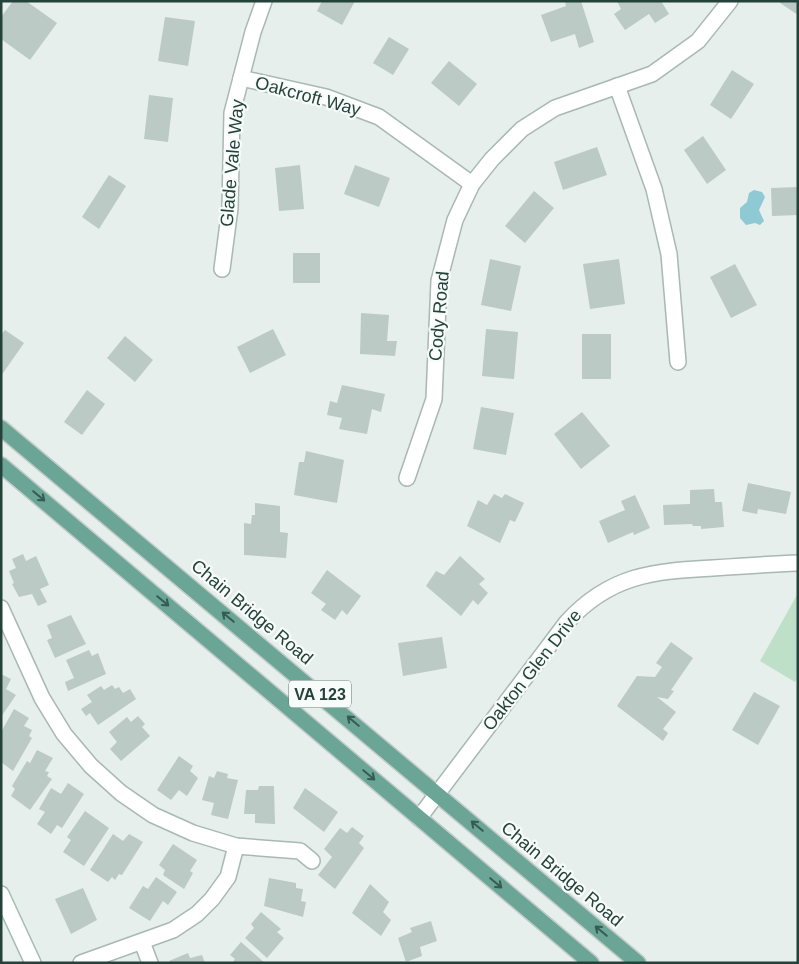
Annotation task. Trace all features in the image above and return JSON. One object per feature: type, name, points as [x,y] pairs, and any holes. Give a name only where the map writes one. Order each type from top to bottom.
[{"type":"main road","name":"Chain Bridge Road","points":[[1,428],[438,793],[638,963]]},
{"type":"main road","name":"VA 123","points":[[1,465],[591,963]]},
{"type":"street","name":"Glade Vale Way","points":[[222,269],[230,208],[231,121],[253,32],[264,1]]},
{"type":"street","name":"Cody Road","points":[[407,478],[434,398],[438,282],[455,220],[472,184],[492,159],[522,129],[555,108],[652,74],[698,41],[730,1]]},
{"type":"street","name":"Oakcroft Way","points":[[241,78],[326,97],[380,117],[472,184]]},
{"type":"street","points":[[618,86],[654,189],[669,254],[678,362]]},
{"type":"street","name":"Oakton Glen Drive","points":[[419,818],[567,622],[586,603],[608,588],[635,577],[664,571],[798,563]]},
{"type":"street","points":[[3,614],[42,698],[64,734],[91,766],[121,793],[154,815],[193,833],[236,846],[300,850],[312,861]]},
{"type":"street","points":[[81,963],[173,930],[197,914],[212,899],[228,877],[236,846]]},
{"type":"street","points":[[1,894],[33,963]]},
{"type":"street","points":[[142,942],[150,963]]},
{"type":"green space","points":[[798,593],[798,677],[795,682],[760,661]]},
{"type":"water","points":[[754,190],[762,192],[765,197],[759,210],[764,221],[760,225],[755,223],[746,225],[740,218],[740,208],[747,202],[749,193]]},
{"type":"building","points":[[13,1],[26,1],[57,23],[30,60],[1,39],[1,17]]},
{"type":"building","points":[[322,1],[355,1],[342,25],[317,11]]},
{"type":"building","points":[[565,1],[581,1],[594,42],[579,48],[575,34],[551,42],[541,15],[566,6]]},
{"type":"building","points":[[617,1],[661,1],[669,14],[655,23],[649,14],[625,30],[614,14],[621,9]]},
{"type":"building","points":[[782,1],[798,1],[798,15],[780,3]]},
{"type":"building","points":[[165,17],[195,21],[188,66],[158,61]]},
{"type":"building","points":[[389,37],[409,49],[393,75],[373,63]]},
{"type":"building","points":[[449,61],[477,84],[459,106],[431,83]]},
{"type":"building","points":[[732,70],[754,84],[731,119],[710,105]]},
{"type":"building","points":[[149,95],[173,98],[168,142],[144,139]]},
{"type":"building","points":[[703,136],[726,170],[707,184],[684,150]]},
{"type":"building","points":[[597,147],[607,175],[563,190],[554,162]]},
{"type":"building","points":[[300,165],[304,209],[279,211],[275,168]]},
{"type":"building","points":[[355,165],[390,178],[379,207],[344,194]]},
{"type":"building","points":[[109,175],[126,186],[99,229],[82,217]]},
{"type":"building","points":[[798,187],[798,215],[772,216],[771,188]]},
{"type":"building","points":[[534,191],[554,208],[525,243],[505,226]]},
{"type":"building","points":[[293,253],[320,253],[320,283],[293,283]]},
{"type":"building","points":[[490,259],[521,266],[511,311],[481,305]]},
{"type":"building","points":[[619,259],[625,304],[590,309],[583,264]]},
{"type":"building","points":[[735,264],[757,305],[731,318],[710,277]]},
{"type":"building","points":[[361,313],[389,315],[387,341],[397,341],[395,356],[360,354]]},
{"type":"building","points":[[273,329],[286,355],[250,373],[237,347]]},
{"type":"building","points":[[486,329],[518,332],[514,379],[482,376]]},
{"type":"building","points":[[5,330],[24,343],[1,376],[1,335]]},
{"type":"building","points":[[582,334],[611,334],[611,379],[582,379]]},
{"type":"building","points":[[125,336],[153,360],[135,382],[107,358]]},
{"type":"building","points":[[342,385],[385,394],[381,412],[372,409],[367,434],[339,429],[342,418],[327,415],[330,401],[337,403]]},
{"type":"building","points":[[87,390],[105,404],[82,435],[64,422]]},
{"type":"building","points":[[481,407],[514,413],[506,455],[473,449]]},
{"type":"building","points":[[582,412],[610,446],[581,469],[554,434]]},
{"type":"building","points":[[306,451],[344,460],[337,503],[294,495],[299,462],[304,462]]},
{"type":"building","points":[[748,483],[791,492],[786,514],[758,509],[757,514],[742,511]]},
{"type":"building","points":[[714,489],[715,502],[722,502],[724,527],[701,529],[701,526],[693,526],[692,524],[664,525],[663,505],[690,504],[690,490]]},
{"type":"building","points":[[494,494],[502,498],[505,494],[524,503],[515,522],[510,520],[500,543],[467,526],[478,500],[487,505]]},
{"type":"building","points":[[635,495],[650,528],[634,535],[633,532],[608,543],[599,521],[625,510],[621,501]]},
{"type":"building","points":[[255,503],[280,506],[280,532],[288,533],[286,558],[244,555],[244,523],[251,524],[252,515],[255,515]]},
{"type":"building","points":[[23,554],[26,561],[36,556],[49,585],[40,589],[47,602],[38,606],[32,594],[19,597],[12,584],[14,583],[9,571],[16,568],[12,559]]},
{"type":"building","points":[[460,556],[485,579],[479,584],[488,593],[478,605],[473,600],[461,616],[426,586],[436,571],[444,575]]},
{"type":"building","points":[[327,570],[361,596],[347,615],[342,610],[335,620],[321,610],[326,604],[311,593]]},
{"type":"building","points":[[71,615],[86,644],[55,658],[47,640],[52,638],[47,625]]},
{"type":"building","points":[[442,637],[447,668],[403,676],[398,643]]},
{"type":"building","points":[[671,642],[693,658],[671,690],[674,691],[668,699],[657,697],[676,712],[663,729],[668,733],[663,741],[617,706],[637,676],[655,677],[662,667],[656,663]]},
{"type":"building","points":[[89,650],[92,656],[98,653],[106,674],[68,691],[65,682],[74,678],[66,660]]},
{"type":"building","points":[[1,674],[11,679],[6,689],[16,695],[1,717]]},
{"type":"building","points":[[112,685],[115,689],[119,687],[123,693],[130,689],[136,699],[98,725],[90,713],[86,716],[81,709],[92,702],[87,695],[101,686],[104,690]]},
{"type":"building","points":[[754,692],[780,706],[758,745],[732,730]]},
{"type":"building","points":[[14,709],[29,718],[24,726],[32,730],[29,736],[32,738],[13,771],[1,762],[1,732]]},
{"type":"building","points":[[138,716],[145,724],[142,727],[150,736],[121,761],[110,749],[117,742],[109,732],[127,717],[131,722]]},
{"type":"building","points":[[37,750],[53,758],[45,771],[49,772],[47,776],[52,779],[30,810],[11,796],[15,789],[12,786],[27,761],[30,763]]},
{"type":"building","points":[[179,756],[193,766],[190,771],[198,778],[187,796],[179,790],[171,800],[157,790]]},
{"type":"building","points":[[217,771],[228,774],[227,778],[238,780],[228,819],[211,815],[214,803],[202,800],[209,776],[214,778]]},
{"type":"building","points":[[68,783],[84,794],[62,828],[57,825],[51,834],[37,824],[45,812],[39,809],[51,788],[61,794]]},
{"type":"building","points":[[259,786],[274,786],[275,824],[255,823],[255,814],[244,814],[246,790],[258,790]]},
{"type":"building","points":[[305,788],[338,812],[324,832],[293,808]]},
{"type":"building","points":[[85,811],[109,828],[84,866],[63,852],[71,840],[67,837]]},
{"type":"building","points":[[352,827],[364,836],[359,843],[364,848],[335,889],[318,875],[332,857],[324,849],[340,828],[347,833]]},
{"type":"building","points":[[113,834],[123,841],[129,834],[143,842],[122,875],[119,874],[115,880],[112,877],[108,882],[90,870]]},
{"type":"building","points":[[173,844],[197,860],[190,871],[193,873],[184,889],[163,875],[165,870],[159,865]]},
{"type":"building","points":[[156,877],[177,892],[168,905],[163,901],[150,921],[129,908],[143,886],[148,889]]},
{"type":"building","points":[[269,878],[296,883],[296,888],[303,889],[301,901],[306,902],[303,917],[264,906]]},
{"type":"building","points":[[370,884],[389,902],[383,912],[391,920],[381,936],[352,913]]},
{"type":"building","points":[[83,888],[97,920],[71,934],[55,899]]},
{"type":"building","points":[[261,912],[281,929],[277,932],[284,938],[267,958],[245,938],[254,928],[251,924]]},
{"type":"building","points":[[431,921],[437,941],[420,947],[422,956],[406,962],[398,938],[412,932],[410,928]]},
{"type":"building","points":[[241,942],[265,963],[232,963],[235,959],[230,955]]},
{"type":"building","points":[[188,953],[190,958],[202,955],[205,963],[170,963],[169,961]]}]
